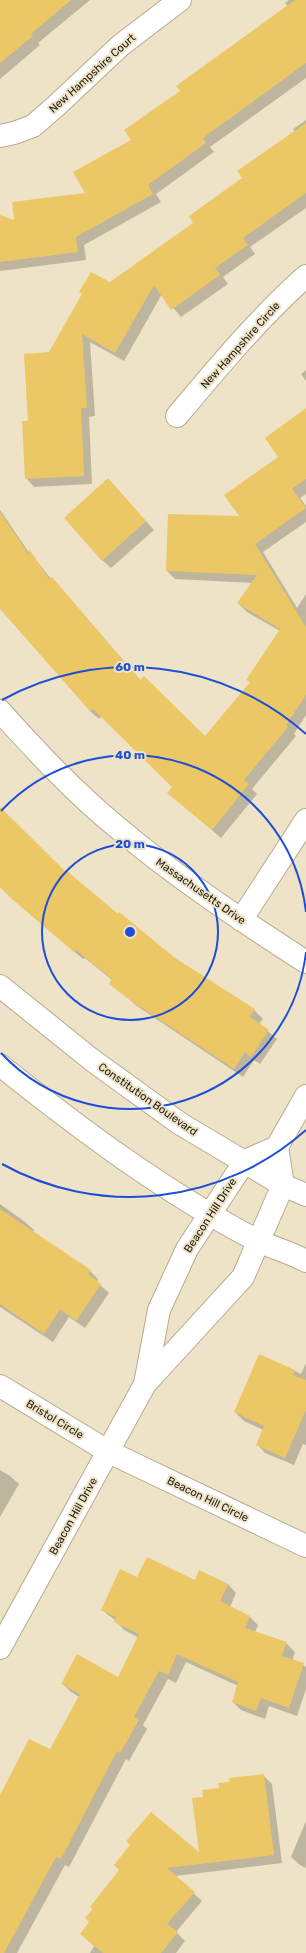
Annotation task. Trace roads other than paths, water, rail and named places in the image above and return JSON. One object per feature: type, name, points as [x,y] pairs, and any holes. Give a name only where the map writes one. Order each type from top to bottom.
[{"type":"street","name":"New Hampshire Court","points":[[0,136],[33,126],[121,45],[180,0]]},
{"type":"street","name":"New Hampshire Circle","points":[[177,416],[235,346],[270,309],[306,276]]},
{"type":"street","name":"Massachusetts Drive","points":[[0,711],[31,745],[117,828],[192,886],[306,962]]},
{"type":"street","points":[[242,920],[306,820]]},
{"type":"street","name":"Constitution Boulevard","points":[[0,986],[92,1060],[178,1123],[306,1195]]},
{"type":"street","points":[[0,1065],[41,1098],[127,1161],[210,1214],[260,1241],[306,1261]]},
{"type":"street","points":[[245,1161],[277,1147],[306,1096]]},
{"type":"street","points":[[277,1147],[284,1184]]},
{"type":"street","name":"Beacon Hill Drive","points":[[145,1384],[159,1310],[187,1249],[245,1161]]},
{"type":"street","name":"Beacon Hill Drive","points":[[0,1648],[145,1384],[238,1285],[260,1241],[284,1184]]},
{"type":"street","name":"Bristol Circle","points":[[0,1386],[109,1452]]},
{"type":"street","name":"Beacon Hill Circle","points":[[109,1452],[306,1546]]}]
